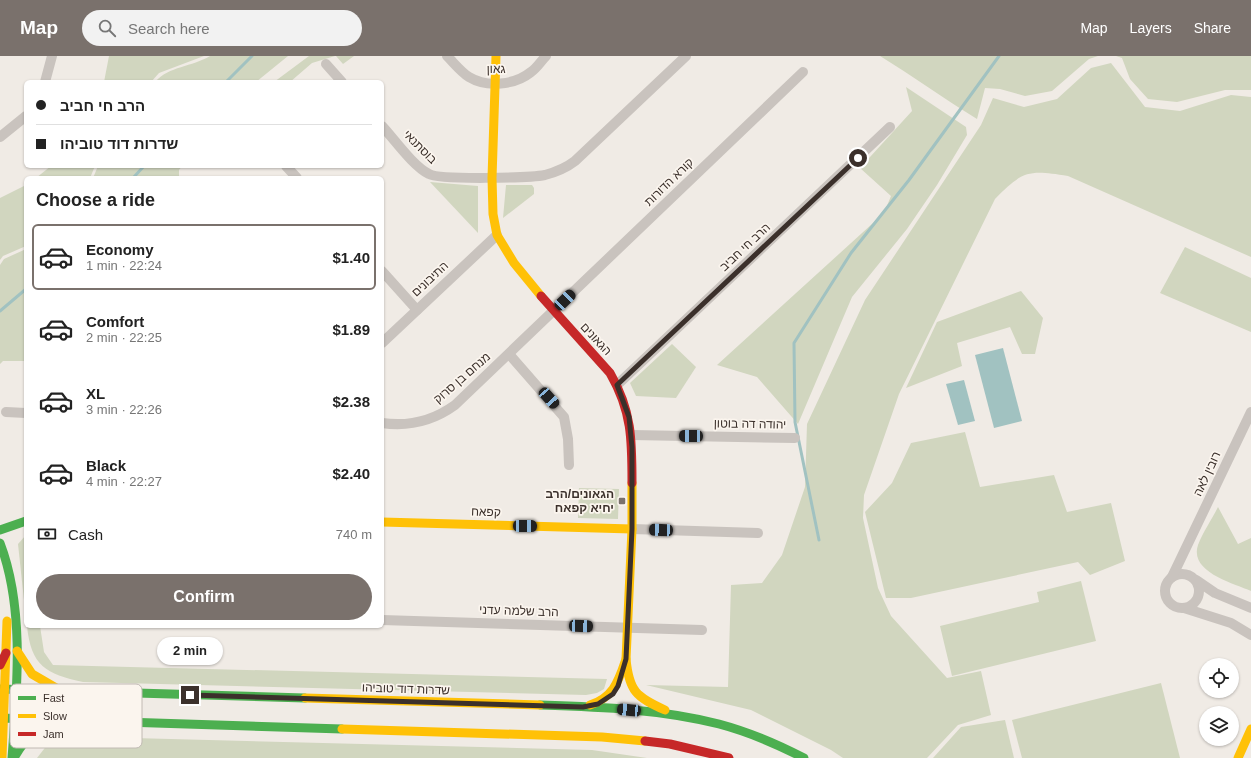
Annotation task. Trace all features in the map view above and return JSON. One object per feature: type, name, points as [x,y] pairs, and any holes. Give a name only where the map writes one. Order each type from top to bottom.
[{"type":"main road","name":"הגאונים","points":[[496,56],[492,178],[493,214],[497,235],[514,263],[554,311],[601,362],[617,385],[629,417],[632,435],[632,529],[626,659]]},
{"type":"main road","points":[[0,530],[24,522]]},
{"type":"main road","name":"קפאח","points":[[384,522],[632,529]]},
{"type":"main road","points":[[0,543],[11,586],[17,651],[17,684]]},
{"type":"main road","points":[[2,758],[2,689],[11,586]]},
{"type":"main road","points":[[17,651],[24,666],[33,677],[48,684]]},
{"type":"main road","points":[[0,665],[6,653]]},
{"type":"main road","points":[[583,707],[598,704],[613,694],[618,686],[626,659]]},
{"type":"main road","points":[[626,659],[630,683],[636,691],[648,702],[675,715]]},
{"type":"main road","name":"שדרות דוד טוביהו","points":[[142,693],[641,710],[675,715],[736,729],[776,744],[804,758]]},
{"type":"main road","points":[[142,722],[602,737],[670,744],[730,758]]},
{"type":"main road","points":[[1238,758],[1251,729]]},
{"type":"main road","points":[[13,758],[14,748]]},
{"type":"main road","points":[[13,758],[19,748]]},
{"type":"street","points":[[46,80],[52,56]]},
{"type":"street","name":"גאון","points":[[447,56],[470,78],[477,82],[495,84],[523,78],[532,72],[546,56]]},
{"type":"street","points":[[492,178],[543,175],[566,167],[686,56]]},
{"type":"street","points":[[326,64],[340,80]]},
{"type":"street","name":"קורא הדורות","points":[[554,311],[803,72]]},
{"type":"street","points":[[0,137],[24,118]]},
{"type":"street","name":"הרב חי חביב","points":[[617,385],[890,127]]},
{"type":"street","name":"בוסתנאי","points":[[384,128],[419,167],[432,176],[492,178]]},
{"type":"street","points":[[288,168],[295,176]]},
{"type":"street","name":"התיבונים","points":[[384,341],[497,235]]},
{"type":"street","points":[[384,273],[417,310]]},
{"type":"street","name":"מנחם בן סרוק","points":[[384,423],[420,422],[435,418],[455,405],[554,311]]},
{"type":"street","name":"מנחם בן סרוק","points":[[509,354],[564,417],[568,439],[569,465]]},
{"type":"street","points":[[6,412],[24,413]]},
{"type":"street","name":"רובין לאה","points":[[1172,577],[1251,412]]},
{"type":"street","name":"יהודה דה בוטון","points":[[632,435],[795,438]]},
{"type":"street","name":"קפאח","points":[[632,529],[758,533]]},
{"type":"street","name":"רובין לאה","points":[[1187,548],[1186,564],[1195,578]]},
{"type":"street","points":[[1251,608],[1219,595],[1195,578],[1184,574],[1172,577],[1166,587],[1167,598],[1174,605],[1231,623],[1251,634]]},
{"type":"street","points":[[1184,608],[1192,605],[1198,597],[1199,586],[1195,578]]},
{"type":"street","name":"הרב שלמה עדני","points":[[384,620],[702,630]]},
{"type":"green space","points":[[109,56],[204,56],[159,73],[153,80],[104,80]]},
{"type":"green space","points":[[210,56],[288,56],[258,80],[157,80],[167,73]]},
{"type":"green space","points":[[309,56],[335,56],[312,63],[292,80],[277,80]]},
{"type":"green space","points":[[336,56],[354,56],[343,64]]},
{"type":"green space","points":[[880,56],[1098,56],[1089,59],[1052,91],[1025,96],[1000,89],[985,88],[977,119]]},
{"type":"green space","points":[[1116,56],[1251,56],[1251,90],[1225,90],[1177,102],[1148,99],[1130,79],[1122,58]]},
{"type":"green space","points":[[1111,63],[1145,107],[1180,111],[1231,95],[1251,97],[1251,257],[1068,176],[1044,173],[1027,174],[1013,182],[995,199],[899,394],[864,495],[863,518],[878,588],[891,616],[947,678],[981,671],[991,715],[958,725],[927,758],[843,758],[831,750],[751,710],[646,685],[728,687],[731,585],[762,583],[782,555],[805,487],[807,424],[865,300],[981,125],[993,98],[1024,107],[1057,99],[1091,68]]},
{"type":"green space","points":[[906,87],[966,127],[967,135],[937,185],[907,229],[852,297],[798,424],[757,377],[717,365],[884,213],[891,196],[860,168],[912,111]]},
{"type":"green space","points":[[48,168],[94,168],[91,176],[38,176]]},
{"type":"green space","points":[[97,168],[180,168],[179,176],[94,176]]},
{"type":"green space","points":[[430,182],[478,186],[478,233]]},
{"type":"green space","points":[[506,185],[532,185],[534,188],[534,194],[503,218]]},
{"type":"green space","points":[[24,186],[24,247],[3,256],[0,260],[0,198]]},
{"type":"green space","points":[[1185,247],[1251,278],[1251,332],[1160,293]]},
{"type":"green space","points":[[24,250],[24,361],[3,361],[0,364],[0,265],[4,259]]},
{"type":"green space","points":[[1021,291],[1043,318],[1035,354],[1022,354],[1010,327],[957,343],[962,366],[906,388],[937,322]]},
{"type":"green space","points":[[672,344],[696,367],[676,398],[636,396],[630,383]]},
{"type":"green space","points":[[965,432],[980,487],[1054,475],[1067,512],[1111,503],[1125,561],[1090,575],[1078,562],[911,598],[886,598],[865,512],[892,483],[911,443]]},
{"type":"green space","points":[[579,488],[619,489],[618,519],[578,518]]},
{"type":"green space","points":[[1218,507],[1238,544],[1251,538],[1251,591],[1214,575],[1200,562],[1197,554],[1198,545]]},
{"type":"green space","points":[[24,537],[24,600],[18,544]]},
{"type":"green space","points":[[1081,581],[1096,641],[952,676],[940,626],[1039,602],[1037,592]]},
{"type":"green space","points":[[27,628],[40,628],[44,652],[53,665],[607,679],[604,689],[597,693],[586,695],[83,682],[59,676],[43,666],[32,650]]},
{"type":"green space","points":[[1161,683],[1180,758],[1022,758],[1012,720]]},
{"type":"green space","points":[[1005,720],[1014,758],[933,758],[961,727]]},
{"type":"green space","points":[[142,738],[592,750],[647,758],[37,758],[45,748],[142,748]]},
{"type":"water","points":[[1003,348],[1022,421],[994,428],[975,355]]},
{"type":"water","points":[[964,380],[975,421],[958,425],[946,384]]},
{"type":"waterway","points":[[228,80],[252,56]]},
{"type":"waterway","points":[[819,540],[795,422],[794,343],[851,253],[909,180],[999,56]]},
{"type":"waterway","points":[[135,176],[142,168]]},
{"type":"waterway","points":[[0,311],[24,291]]},
{"type":"traffic: fast","points":[[0,530],[24,522]]},
{"type":"traffic: fast","points":[[0,543],[8,568],[13,594],[16,622],[17,684]]},
{"type":"traffic: fast","points":[[0,689],[10,689]]},
{"type":"traffic: fast","points":[[142,693],[305,698]]},
{"type":"traffic: fast","points":[[540,705],[653,712],[697,719],[730,727],[752,735],[804,758]]},
{"type":"traffic: fast","points":[[0,718],[10,718]]},
{"type":"traffic: fast","points":[[142,723],[342,729]]},
{"type":"traffic: fast","points":[[12,758],[13,748]]},
{"type":"traffic: fast","points":[[14,758],[21,748]]},
{"type":"traffic: slow","points":[[496,56],[492,178],[493,214],[497,235],[514,263],[541,296]]},
{"type":"traffic: slow","points":[[626,659],[632,529],[632,483]]},
{"type":"traffic: slow","points":[[384,522],[632,529]]},
{"type":"traffic: slow","points":[[2,758],[7,621]]},
{"type":"traffic: slow","points":[[17,651],[32,674],[49,684]]},
{"type":"traffic: slow","points":[[626,659],[629,679],[636,692],[647,701],[665,710]]},
{"type":"traffic: slow","points":[[590,705],[598,702],[609,694],[617,683],[625,662]]},
{"type":"traffic: slow","points":[[305,698],[540,705]]},
{"type":"traffic: slow","points":[[342,729],[602,737],[645,741]]},
{"type":"traffic: slow","points":[[1238,758],[1251,729]]},
{"type":"traffic: jam","points":[[541,296],[610,373],[617,387],[627,413],[631,439],[632,483]]},
{"type":"traffic: jam","points":[[0,665],[6,653]]},
{"type":"traffic: jam","points":[[645,741],[670,744],[729,758]]},
{"type":"place","name":"הגאונים/הרב יחיא קפאח","points":[[622,501]]},
{"type":"route","points":[[190,695],[583,707],[598,704],[613,694],[618,686],[626,659],[632,529],[632,435],[629,417],[617,385],[858,158]]}]
